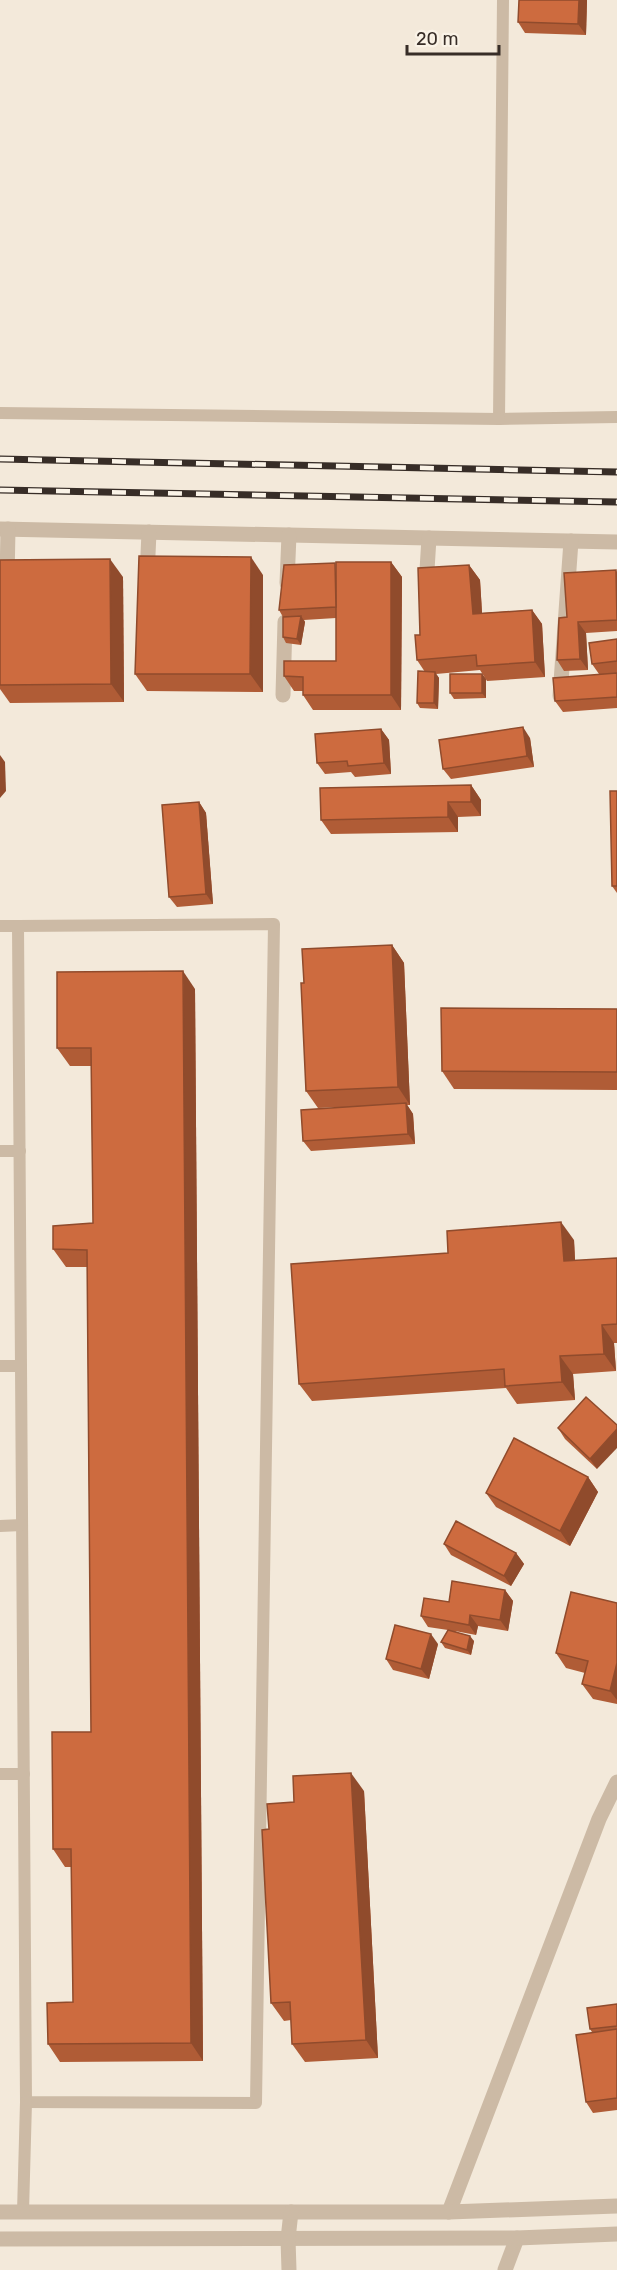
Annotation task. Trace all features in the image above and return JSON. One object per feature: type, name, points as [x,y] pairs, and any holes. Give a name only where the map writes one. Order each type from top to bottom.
[{"type":"street","points":[[7,598],[4,529],[617,542]]},
{"type":"street","points":[[147,590],[149,532]]},
{"type":"street","points":[[283,695],[289,535]]},
{"type":"street","points":[[425,606],[429,538]]},
{"type":"street","points":[[560,700],[571,541]]},
{"type":"street","points":[[449,2212],[599,1820],[617,1782]]},
{"type":"street","points":[[0,2212],[449,2212],[617,2206]]},
{"type":"street","points":[[289,2270],[288,2239],[291,2212]]},
{"type":"street","points":[[0,2239],[517,2238],[617,2234]]},
{"type":"street","points":[[505,2270],[517,2238]]},
{"type":"lane","points":[[499,418],[503,0]]},
{"type":"lane","points":[[0,413],[617,417]]},
{"type":"lane","points":[[0,926],[274,924],[256,2103],[26,2102]]},
{"type":"lane","points":[[18,926],[26,2102],[23,2212]]},
{"type":"lane","points":[[0,1151],[20,1151]]},
{"type":"lane","points":[[0,1366],[21,1366]]},
{"type":"lane","points":[[0,1526],[22,1526]]},
{"type":"lane","points":[[0,1774],[24,1774]]},
{"type":"building","points":[[519,0],[579,0],[578,24],[518,22]]},
{"type":"building","points":[[139,556],[251,557],[250,674],[135,674]]},
{"type":"building","points":[[110,559],[111,684],[0,685],[0,560]]},
{"type":"building","points":[[336,562],[391,562],[391,695],[303,695],[303,677],[284,676],[284,661],[336,661]]},
{"type":"building","points":[[335,563],[336,607],[279,610],[284,565]]},
{"type":"building","points":[[469,565],[473,614],[532,610],[535,662],[477,666],[476,655],[417,660],[415,635],[420,635],[418,568]]},
{"type":"building","points":[[616,570],[617,620],[578,622],[580,659],[557,660],[559,618],[567,617],[564,573]]},
{"type":"building","points":[[301,616],[297,639],[283,637],[283,617]]},
{"type":"building","points":[[617,639],[617,661],[592,664],[589,643]]},
{"type":"building","points":[[418,671],[435,672],[434,703],[417,703]]},
{"type":"building","points":[[617,673],[617,697],[555,701],[553,678]]},
{"type":"building","points":[[450,674],[482,674],[482,693],[450,693]]},
{"type":"building","points":[[523,727],[527,756],[443,769],[439,740]]},
{"type":"building","points":[[381,729],[384,763],[348,766],[347,761],[317,763],[315,734]]},
{"type":"building","points":[[471,785],[471,802],[448,802],[448,817],[321,820],[320,788]]},
{"type":"building","points":[[610,791],[617,791],[617,886],[612,886]]},
{"type":"building","points":[[199,802],[206,894],[169,897],[162,805]]},
{"type":"building","points":[[392,945],[398,1087],[306,1091],[301,983],[304,983],[302,949]]},
{"type":"building","points":[[183,971],[191,2043],[48,2044],[47,2003],[73,2002],[71,1849],[53,1849],[52,1732],[91,1732],[87,1250],[53,1249],[53,1226],[93,1223],[91,1048],[57,1048],[57,972]]},
{"type":"building","points":[[441,1008],[617,1009],[617,1072],[442,1071]]},
{"type":"building","points":[[406,1103],[408,1134],[303,1141],[301,1110]]},
{"type":"building","points":[[561,1222],[564,1261],[617,1258],[617,1324],[602,1325],[604,1354],[560,1356],[562,1382],[505,1386],[504,1369],[299,1384],[291,1264],[448,1253],[447,1231]]},
{"type":"building","points":[[586,1397],[617,1425],[617,1429],[590,1459],[558,1428]]},
{"type":"building","points":[[514,1438],[588,1477],[560,1531],[486,1493]]},
{"type":"building","points":[[456,1521],[516,1553],[504,1576],[444,1544]]},
{"type":"building","points":[[452,1581],[505,1590],[500,1620],[470,1615],[469,1625],[421,1616],[424,1598],[449,1602]]},
{"type":"building","points":[[571,1592],[617,1603],[617,1663],[610,1691],[582,1684],[588,1661],[556,1653]]},
{"type":"building","points":[[395,1625],[431,1634],[421,1669],[386,1659]]},
{"type":"building","points":[[448,1630],[470,1636],[467,1650],[441,1642]]},
{"type":"building","points":[[351,1773],[366,2040],[292,2044],[290,2002],[271,2003],[262,1830],[269,1829],[267,1804],[294,1802],[293,1776]]},
{"type":"building","points":[[617,2004],[617,2026],[590,2029],[587,2008]]},
{"type":"building","points":[[617,2029],[617,2098],[586,2102],[576,2035]]},
{"type":"railway","points":[[0,459],[617,472]]},
{"type":"railway","points":[[0,490],[617,502]]}]
